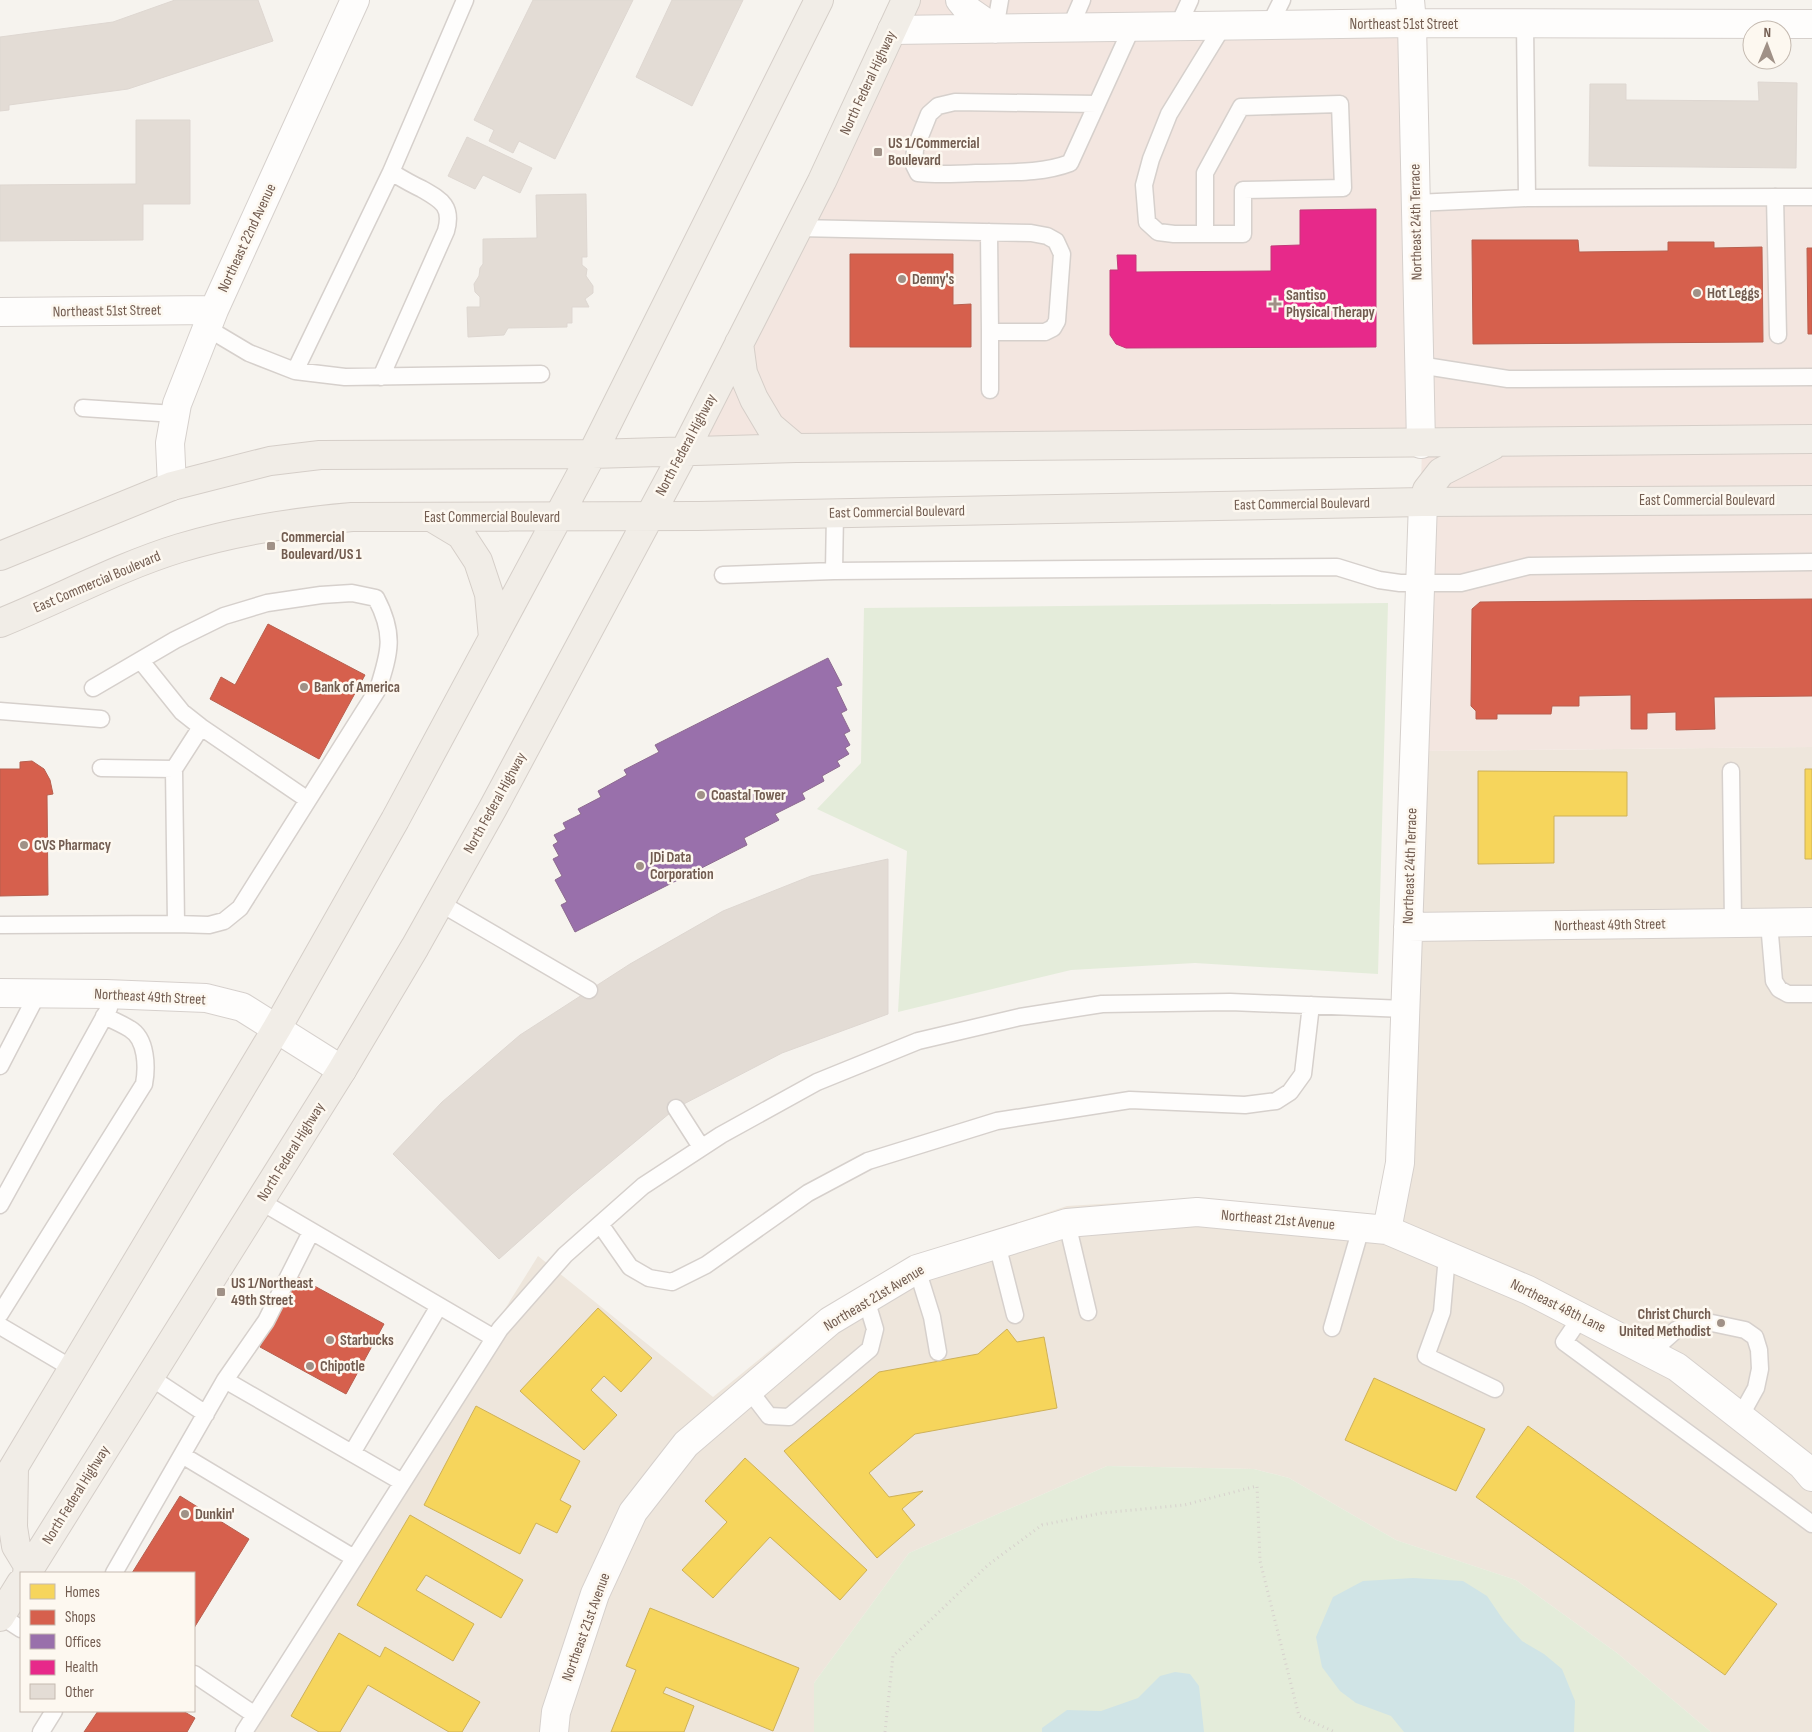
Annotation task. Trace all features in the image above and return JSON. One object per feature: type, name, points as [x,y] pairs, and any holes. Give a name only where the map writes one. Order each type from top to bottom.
[{"type":"main road","points":[[28,1572],[16,1546],[7,1479],[277,1028],[395,820],[592,454],[819,0]]},
{"type":"main road","name":"North Federal Highway","points":[[30,1572],[342,1070],[440,903],[493,808],[684,452],[798,228],[906,0]]},
{"type":"main road","points":[[739,343],[743,373],[754,399],[770,426],[796,448]]},
{"type":"main road","points":[[0,556],[172,486],[270,461],[320,455],[592,454],[796,448],[1420,444],[1812,439]]},
{"type":"main road","points":[[1422,502],[1427,490],[1441,472],[1498,442]]},
{"type":"main road","name":"East Commercial Boulevard","points":[[0,623],[178,548],[240,532],[301,521],[1422,502],[1812,500]]},
{"type":"main road","points":[[431,518],[461,536],[478,561],[489,594],[493,638]]},
{"type":"main road","name":"North Federal Highway","points":[[7,1621],[20,1593]]},
{"type":"street","name":"Northeast 22nd Avenue","points":[[172,486],[170,442],[177,404],[211,319],[356,0]]},
{"type":"street","points":[[960,0],[969,10],[995,29]]},
{"type":"street","name":"Northeast 51st Street","points":[[892,30],[1269,26],[1411,12],[1525,24],[1812,24]]},
{"type":"street","name":"Northeast 24th Terrace","points":[[1411,12],[1420,444]]},
{"type":"street","name":"Northeast 51st Street","points":[[0,312],[211,319]]},
{"type":"street","name":"Northeast 24th Terrace","points":[[1374,1229],[1400,1163],[1422,502]]},
{"type":"street","name":"Northeast 49th Street","points":[[1408,927],[1812,922]]},
{"type":"street","name":"Northeast 49th Street","points":[[0,993],[38,993],[110,1006],[206,998],[242,1007],[342,1070]]},
{"type":"street","name":"Northeast 21st Avenue","points":[[554,1732],[556,1712],[595,1594],[634,1512],[686,1444],[830,1321],[917,1269],[1067,1223],[1198,1212],[1374,1229]]},
{"type":"street","name":"Northeast 48th Lane","points":[[1374,1229],[1447,1256],[1528,1290],[1677,1367],[1802,1465],[1812,1477]]},
{"type":"lane","points":[[295,370],[390,172],[465,0]]},
{"type":"lane","points":[[995,29],[1000,0]]},
{"type":"lane","points":[[1070,28],[1082,0]]},
{"type":"lane","points":[[1178,26],[1190,0]]},
{"type":"lane","points":[[1269,26],[1282,0]]},
{"type":"lane","points":[[1525,24],[1527,198]]},
{"type":"lane","points":[[1205,234],[1204,173],[1241,107],[1340,104],[1343,188],[1243,190],[1243,234],[1205,234],[1158,232],[1146,222],[1144,185],[1151,159],[1169,114],[1223,26]]},
{"type":"lane","points":[[1097,104],[955,102],[938,106],[928,114],[915,149],[914,164],[918,173],[932,174],[1011,172],[1056,168],[1070,162],[1097,104],[1132,27]]},
{"type":"lane","points":[[381,377],[449,221],[447,211],[441,200],[390,172]]},
{"type":"lane","points":[[1775,197],[1778,335]]},
{"type":"lane","points":[[1415,203],[1527,198],[1812,197]]},
{"type":"lane","points":[[798,228],[1031,233],[1047,236],[1056,241],[1062,254],[1057,320],[1053,328],[1045,332],[990,332]]},
{"type":"lane","points":[[989,232],[990,390]]},
{"type":"lane","points":[[211,319],[249,353],[295,370],[345,377],[541,374]]},
{"type":"lane","points":[[1419,365],[1508,379],[1812,377]]},
{"type":"lane","points":[[83,408],[175,414]]},
{"type":"lane","points":[[834,571],[836,513]]},
{"type":"lane","points":[[723,575],[834,571],[1337,567],[1378,580],[1419,583],[1461,583],[1529,566],[1545,565],[1812,562]]},
{"type":"lane","points":[[0,925],[209,924],[224,922],[240,908],[378,689],[388,657],[389,634],[382,609],[376,598],[352,593],[321,595],[267,603],[224,616],[175,640],[93,688]]},
{"type":"lane","points":[[141,661],[182,712],[200,727],[308,800]]},
{"type":"lane","points":[[0,711],[100,719]]},
{"type":"lane","points":[[176,924],[174,770],[200,727]]},
{"type":"lane","points":[[101,768],[174,770]]},
{"type":"lane","points":[[1731,771],[1733,923]]},
{"type":"lane","points":[[440,903],[589,990]]},
{"type":"lane","points":[[1769,923],[1774,981],[1779,989],[1788,994],[1812,994]]},
{"type":"lane","points":[[0,1066],[38,993]]},
{"type":"lane","points":[[244,1732],[500,1329],[565,1255],[643,1186],[701,1147],[827,1078],[918,1041],[1020,1017],[1102,1004],[1230,1002],[1405,1009]]},
{"type":"lane","points":[[600,1224],[630,1267],[649,1278],[672,1282],[706,1265],[808,1193],[868,1161],[997,1121],[1130,1100],[1245,1105],[1276,1101],[1290,1092],[1303,1074],[1311,1005]]},
{"type":"lane","points":[[0,1205],[110,1006],[132,1030],[140,1042],[146,1058],[147,1070],[144,1084],[0,1314]]},
{"type":"lane","points":[[676,1108],[701,1147]]},
{"type":"lane","points":[[260,1201],[494,1338]]},
{"type":"lane","points":[[1067,1223],[1088,1312]]},
{"type":"lane","points":[[1332,1328],[1374,1229]]},
{"type":"lane","points":[[115,1572],[225,1380],[266,1321],[311,1232]]},
{"type":"lane","points":[[997,1244],[1015,1315]]},
{"type":"lane","points":[[1447,1256],[1442,1312],[1426,1356],[1495,1389]]},
{"type":"lane","points":[[917,1269],[932,1317],[938,1352]]},
{"type":"lane","points":[[749,1390],[769,1416],[789,1417],[870,1349],[874,1329],[866,1299]]},
{"type":"lane","points":[[352,1453],[439,1306]]},
{"type":"lane","points":[[1581,1317],[1564,1342],[1812,1524]]},
{"type":"lane","points":[[1650,1353],[1676,1330],[1686,1326],[1712,1324],[1745,1330],[1755,1338],[1759,1350],[1760,1369],[1756,1388],[1740,1416]]},
{"type":"lane","points":[[0,1326],[73,1370]]},
{"type":"lane","points":[[150,1377],[206,1414]]},
{"type":"lane","points":[[225,1380],[402,1482]]},
{"type":"lane","points":[[182,1455],[354,1558]]},
{"type":"lane","points":[[195,1675],[255,1715]]},
{"type":"lane","points":[[41,1732],[53,1712]]},
{"type":"path","points":[[885,1732],[893,1656],[988,1565],[1042,1525],[1102,1513],[1184,1505],[1257,1486],[1260,1561],[1300,1716],[1335,1732]]},
{"type":"shaded area","points":[[904,0],[1189,0],[1178,26],[1416,25],[1420,199],[1812,197],[1812,747],[1415,751],[1422,444],[681,451]]},
{"type":"shaded area","points":[[1812,747],[1812,1732],[1711,1732],[1617,1653],[1516,1580],[1396,1540],[1289,1478],[1254,1469],[1107,1466],[909,1553],[814,1683],[814,1732],[241,1732],[538,1256],[713,1397],[816,1313],[914,1257],[1067,1206],[1199,1198],[1394,1224],[1415,751]]},
{"type":"shaded area","points":[[1413,1578],[1463,1581],[1487,1596],[1504,1621],[1522,1641],[1544,1654],[1562,1669],[1575,1701],[1574,1732],[1404,1732],[1391,1716],[1356,1703],[1340,1691],[1322,1667],[1316,1637],[1333,1597],[1363,1581]]},
{"type":"shaded area","points":[[1175,1672],[1190,1674],[1199,1686],[1204,1732],[1042,1732],[1042,1728],[1067,1710],[1101,1711],[1138,1698],[1160,1676]]},
{"type":"green space","points":[[1388,603],[1378,974],[1195,963],[1071,970],[898,1012],[907,851],[817,809],[861,763],[864,608]]},
{"type":"green space","points":[[1107,1466],[1254,1469],[1289,1478],[1396,1540],[1516,1580],[1617,1653],[1711,1732],[814,1732],[814,1683],[909,1553]]},
{"type":"building: Homes","points":[[1805,769],[1812,769],[1812,859],[1805,859]]},
{"type":"building: Homes","points":[[1478,771],[1627,772],[1627,816],[1554,816],[1554,863],[1478,864]]},
{"type":"building: Homes","points":[[598,1308],[652,1358],[621,1392],[604,1376],[591,1390],[617,1415],[584,1450],[520,1391]]},
{"type":"building: Homes","points":[[1007,1329],[1017,1342],[1044,1337],[1057,1408],[915,1434],[869,1473],[889,1497],[923,1491],[902,1509],[915,1525],[877,1558],[784,1451],[879,1372],[978,1354]]},
{"type":"building: Homes","points":[[1374,1378],[1485,1429],[1456,1491],[1345,1440]]},
{"type":"building: Homes","points":[[476,1406],[580,1461],[560,1500],[571,1506],[557,1533],[536,1523],[520,1554],[424,1505]]},
{"type":"building: Homes","points":[[1528,1426],[1777,1604],[1725,1675],[1476,1497]]},
{"type":"building: Homes","points":[[745,1458],[867,1570],[840,1600],[770,1537],[713,1598],[682,1570],[727,1522],[705,1501]]},
{"type":"building: Homes","points":[[410,1515],[523,1580],[501,1618],[426,1575],[416,1590],[474,1624],[453,1661],[357,1605]]},
{"type":"building: Homes","points":[[650,1608],[799,1668],[773,1731],[666,1687],[663,1693],[694,1706],[684,1732],[611,1732],[636,1670],[626,1666]]},
{"type":"building: Homes","points":[[339,1633],[380,1657],[385,1647],[480,1702],[462,1732],[449,1732],[368,1685],[340,1732],[319,1732],[291,1716]]},
{"type":"building: Shops","points":[[1472,240],[1578,240],[1579,252],[1668,251],[1668,242],[1714,242],[1714,248],[1762,247],[1763,342],[1473,344]]},
{"type":"building: Shops","points":[[1807,248],[1812,248],[1812,334],[1808,334]]},
{"type":"building: Shops","name":"Denny's","points":[[850,254],[953,254],[953,305],[971,304],[971,347],[850,347]]},
{"type":"building: Shops","points":[[1812,599],[1812,696],[1714,697],[1715,729],[1676,730],[1676,712],[1647,713],[1647,729],[1631,729],[1631,695],[1579,696],[1579,706],[1552,706],[1551,714],[1497,714],[1497,719],[1476,719],[1476,711],[1471,706],[1472,609],[1480,602]]},
{"type":"building: Shops","points":[[268,624],[365,675],[319,759],[210,699],[221,677],[235,685]]},
{"type":"building: Shops","name":"CVS Pharmacy","points":[[32,761],[44,769],[50,780],[53,794],[47,795],[48,895],[0,896],[0,769],[20,769],[20,762]]},
{"type":"building: Shops","points":[[298,1277],[384,1324],[346,1394],[260,1347]]},
{"type":"building: Shops","points":[[180,1496],[249,1539],[195,1626],[195,1572],[133,1572]]},
{"type":"building: Shops","points":[[97,1712],[185,1712],[195,1718],[187,1732],[84,1732]]},
{"type":"building: Offices","name":"Coastal Tower","points":[[828,658],[842,685],[836,687],[847,710],[841,713],[850,731],[844,734],[850,745],[845,748],[849,754],[837,761],[840,766],[822,776],[824,781],[802,793],[805,799],[775,814],[779,820],[744,838],[747,845],[575,932],[561,905],[567,902],[555,880],[562,876],[553,859],[559,856],[553,845],[558,842],[554,835],[566,829],[563,823],[581,814],[578,809],[601,797],[598,791],[627,775],[624,770],[659,752],[655,745]]},
{"type":"building: Health","points":[[1376,209],[1376,347],[1126,348],[1116,344],[1110,335],[1110,270],[1118,270],[1117,255],[1136,255],[1136,272],[1271,271],[1271,246],[1300,245],[1300,210]]},
{"type":"building: Other","points":[[175,0],[258,0],[273,41],[128,89],[9,105],[9,110],[0,111],[0,37],[113,22]]},
{"type":"building: Other","points":[[533,0],[633,0],[555,159],[519,141],[513,153],[489,141],[494,130],[474,120]]},
{"type":"building: Other","points":[[672,0],[743,0],[692,106],[636,77]]},
{"type":"building: Other","points":[[1758,82],[1797,83],[1796,168],[1589,166],[1590,84],[1626,84],[1626,100],[1759,101]]},
{"type":"building: Other","points":[[136,120],[190,120],[190,204],[143,204],[143,240],[0,241],[0,185],[136,184]]},
{"type":"building: Other","points":[[467,137],[532,168],[520,193],[483,175],[475,189],[448,176]]},
{"type":"building: Other","points":[[586,194],[587,257],[582,257],[582,265],[587,269],[586,276],[593,286],[593,293],[585,299],[589,307],[572,307],[572,323],[567,323],[567,327],[508,328],[504,335],[468,337],[467,307],[480,307],[480,297],[475,292],[474,284],[483,264],[483,239],[537,238],[536,195]]},
{"type":"building: Other","points":[[888,859],[888,1014],[782,1053],[676,1108],[572,1194],[499,1259],[393,1154],[442,1102],[520,1035],[630,964],[723,911],[811,876]]},
{"type":"place","name":"US 1/Commercial Boulevard","points":[[878,152]]},
{"type":"place","name":"Denny's","points":[[902,279]]},
{"type":"place","name":"Hot Leggs","points":[[1697,293]]},
{"type":"place","name":"Santiso Physical Therapy","points":[[1275,304]]},
{"type":"place","name":"Commercial Boulevard/US 1","points":[[271,546]]},
{"type":"place","name":"Bank of America","points":[[304,687]]},
{"type":"place","name":"Coastal Tower","points":[[701,795]]},
{"type":"place","name":"CVS Pharmacy","points":[[24,845]]},
{"type":"place","name":"JDi Data Corporation","points":[[640,866]]},
{"type":"place","name":"US 1/Northeast 49th Street","points":[[221,1292]]},
{"type":"place","name":"Christ Church United Methodist","points":[[1721,1323]]},
{"type":"place","name":"Starbucks","points":[[330,1340]]},
{"type":"place","name":"Chipotle","points":[[310,1366]]},
{"type":"place","name":"Dunkin'","points":[[185,1514]]}]
